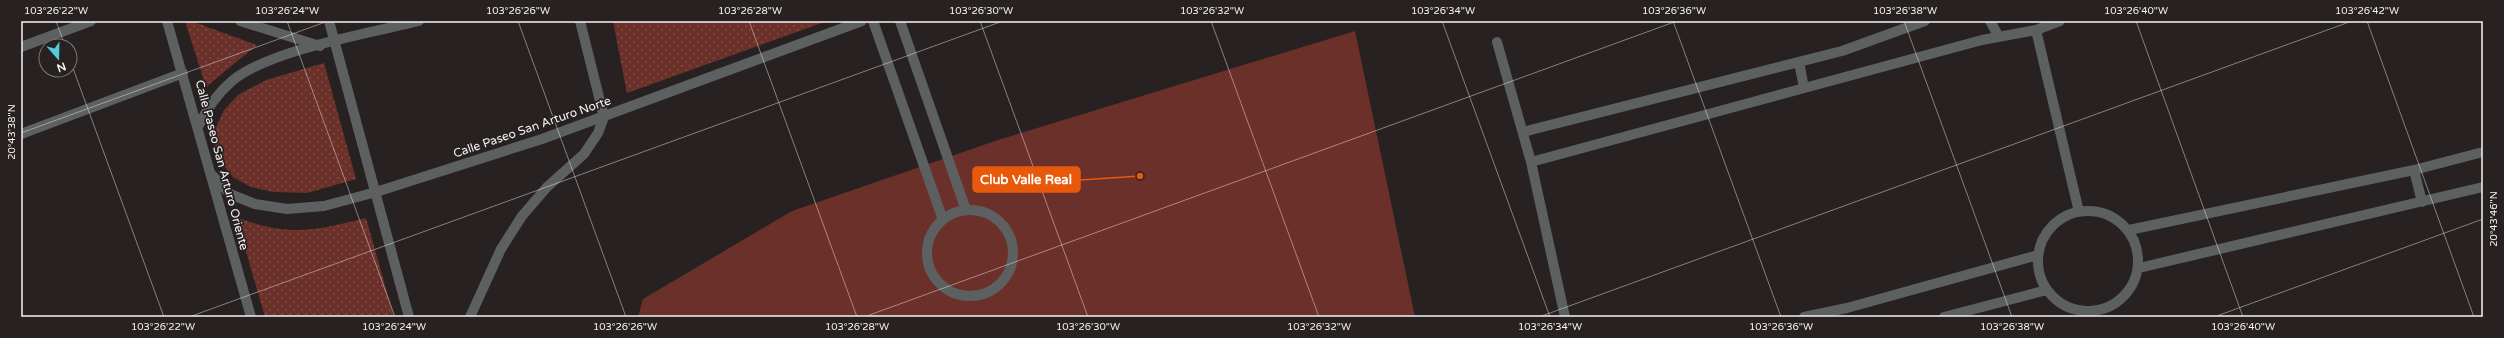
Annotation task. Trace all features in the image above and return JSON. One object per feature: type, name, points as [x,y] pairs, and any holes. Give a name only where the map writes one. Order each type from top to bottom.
[{"type":"street","points":[[21,47],[91,21]]},
{"type":"street","name":"Calle Paseo San Arturo Oriente","points":[[167,21],[251,317]]},
{"type":"street","points":[[240,21],[320,46]]},
{"type":"street","points":[[329,21],[409,317]]},
{"type":"street","points":[[198,127],[211,103],[233,81],[270,61],[320,46],[419,21]]},
{"type":"street","points":[[470,317],[501,249],[522,216],[547,187],[584,154],[598,133],[604,117],[580,21]]},
{"type":"street","name":"Calle Paseo San Arturo Norte","points":[[211,174],[230,194],[255,204],[287,209],[324,206],[376,192],[542,139],[862,21]]},
{"type":"street","points":[[873,21],[943,220]]},
{"type":"street","points":[[900,21],[966,210]]},
{"type":"street","points":[[1522,132],[1842,51],[1925,21]]},
{"type":"street","points":[[1990,21],[1999,37]]},
{"type":"street","points":[[1531,162],[1999,37],[2036,30],[2060,21]]},
{"type":"street","points":[[2036,30],[2079,212]]},
{"type":"street","points":[[1497,42],[1531,162],[1566,317]]},
{"type":"street","points":[[1799,62],[1804,88]]},
{"type":"street","points":[[21,134],[183,73]]},
{"type":"street","points":[[2129,230],[2414,170],[2483,152]]},
{"type":"street","points":[[2414,170],[2422,202]]},
{"type":"street","points":[[2139,268],[2483,187]]},
{"type":"street","points":[[966,210],[988,214],[1006,228],[1014,249],[1010,271],[996,288],[976,296],[954,294],[936,280],[927,260],[930,238],[943,220],[966,210]]},
{"type":"street","points":[[2079,212],[2097,212],[2115,218],[2129,230],[2138,248],[2139,268],[2132,288],[2118,302],[2100,314],[2080,312],[2061,304],[2047,290],[2039,274],[2038,255],[2043,240],[2051,227],[2064,217],[2079,212]]},
{"type":"street","points":[[1804,317],[1848,312],[2038,255]]},
{"type":"street","points":[[1944,317],[2047,290]]},
{"type":"shaded area","points":[[185,21],[191,21],[257,45],[206,87]]},
{"type":"shaded area","points":[[613,21],[827,21],[627,93]]},
{"type":"shaded area","points":[[1355,31],[1415,317],[638,317],[643,299],[792,211],[998,140]]},
{"type":"shaded area","points":[[324,63],[356,179],[307,193],[274,192],[251,187],[233,177],[215,155],[214,132],[224,110],[238,95],[266,80]]},
{"type":"shaded area","points":[[236,217],[254,223],[286,230],[316,229],[366,218],[394,317],[265,317]]},
{"type":"place","name":"Club Valle Real","points":[[1140,176]]}]
